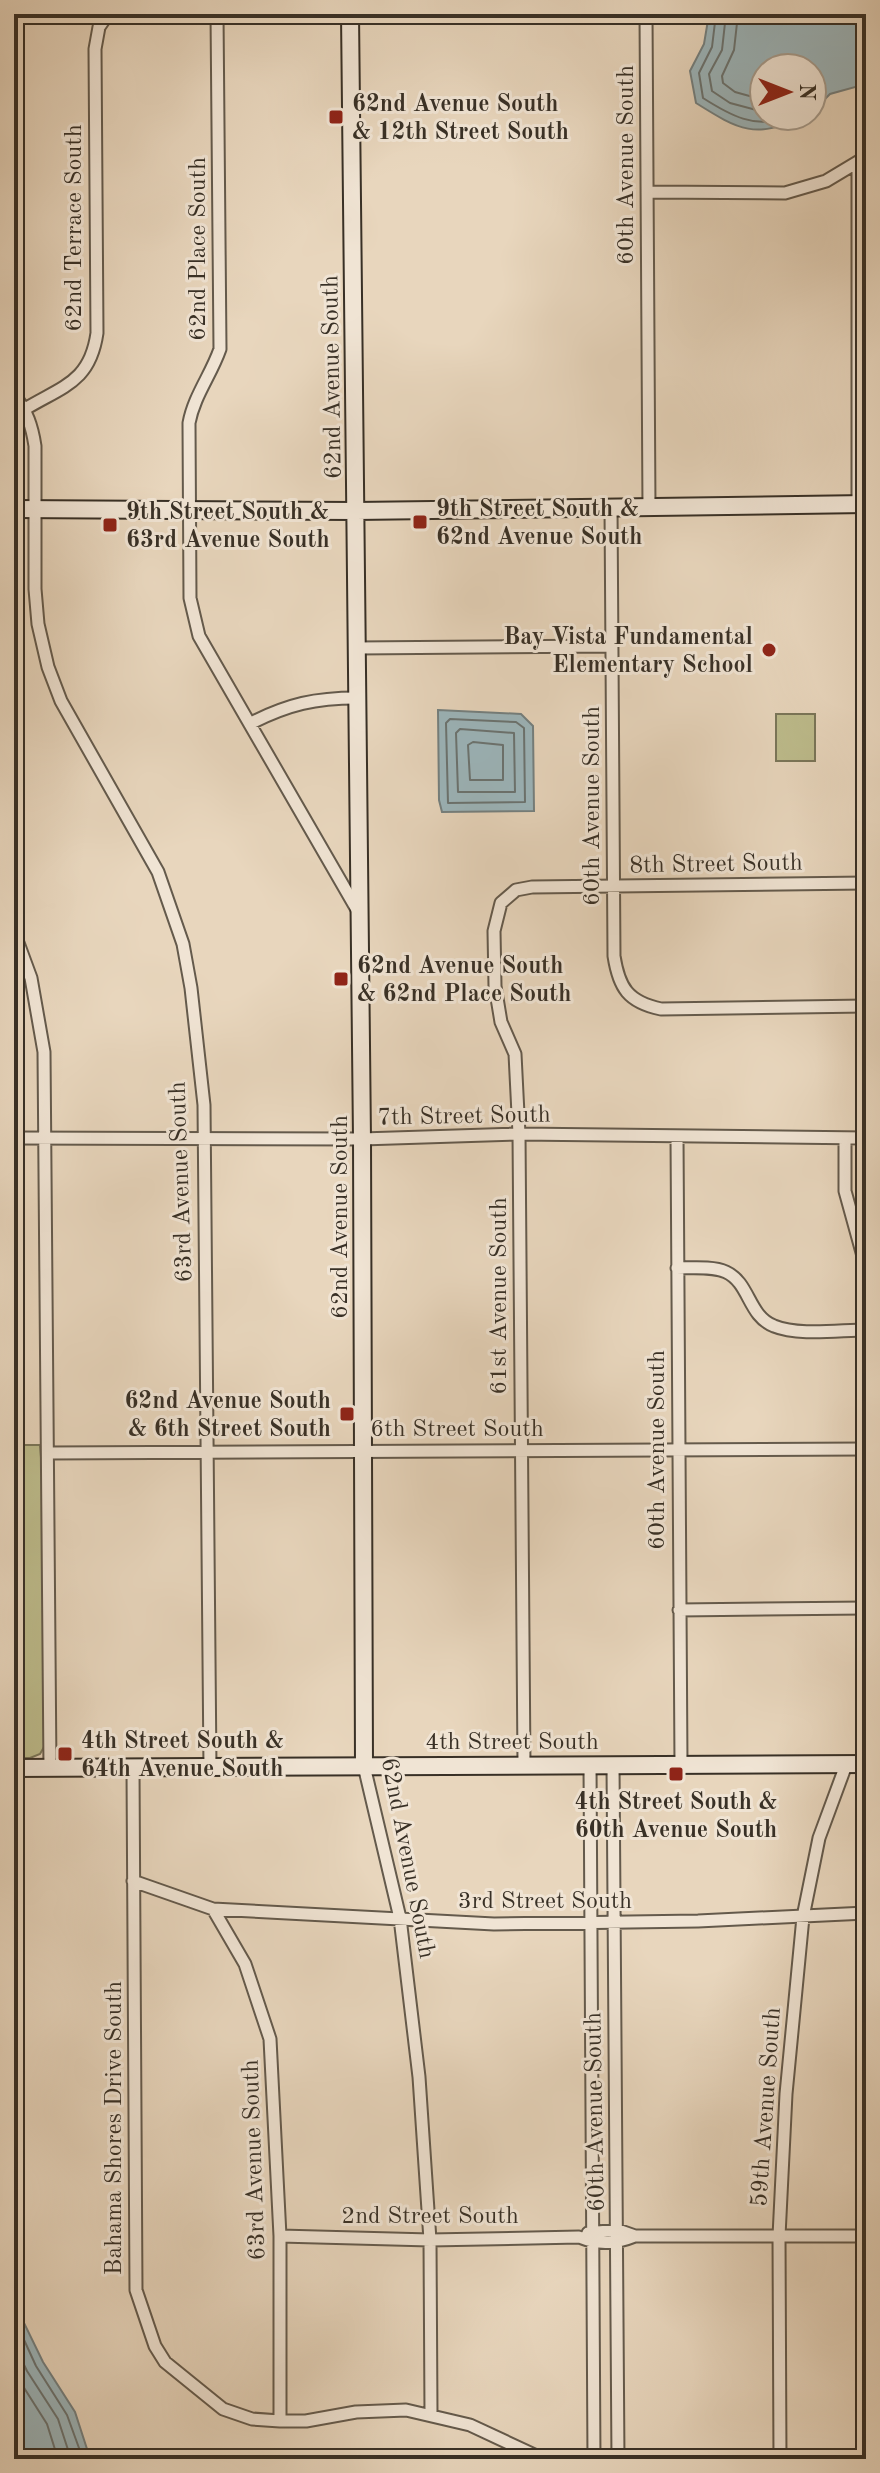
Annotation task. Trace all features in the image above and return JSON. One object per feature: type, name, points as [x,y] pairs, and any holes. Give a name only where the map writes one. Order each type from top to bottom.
[{"type":"street","name":"62nd Terrace South","points":[[25,409],[85,371],[94,355],[97,333],[95,49],[99,27],[108,14]]},
{"type":"street","name":"62nd Place South","points":[[217,14],[220,349],[192,405],[189,423],[190,598],[208,654],[251,723],[359,914]]},
{"type":"street","name":"62nd Avenue South","points":[[350,14],[362,1139],[364,1766],[400,1918],[419,2077],[430,2240],[431,2414]]},
{"type":"street","name":"60th Avenue South","points":[[646,14],[649,507]]},
{"type":"street","points":[[647,192],[785,193],[826,181],[862,159]]},
{"type":"street","points":[[14,509],[356,511],[862,504],[862,159]]},
{"type":"street","name":"63rd Avenue South","points":[[14,395],[25,409],[35,446],[36,601],[48,667],[61,701],[158,872],[183,944],[191,988],[204,1105],[210,1768]]},
{"type":"street","name":"60th Avenue South","points":[[611,507],[614,956],[624,990],[637,1001],[661,1009],[866,1006]]},
{"type":"street","points":[[357,648],[612,646]]},
{"type":"street","points":[[251,723],[303,701],[357,698]]},
{"type":"street","name":"8th Street South","points":[[494,975],[497,915],[501,903],[516,890],[532,887],[866,883]]},
{"type":"street","points":[[14,932],[31,978],[44,1052],[50,1769]]},
{"type":"street","name":"61st Avenue South","points":[[494,975],[501,1022],[515,1054],[519,1134],[524,1764]]},
{"type":"street","name":"7th Street South","points":[[14,1138],[362,1139],[519,1134],[866,1138]]},
{"type":"street","name":"60th Avenue South","points":[[677,1137],[681,1763]]},
{"type":"street","points":[[845,1138],[845,1191],[866,1267]]},
{"type":"street","points":[[677,1268],[726,1272],[741,1284],[750,1304],[762,1319],[775,1327],[792,1331],[866,1330]]},
{"type":"street","name":"6th Street South","points":[[49,1453],[866,1449]]},
{"type":"street","points":[[679,1610],[866,1608]]},
{"type":"street","name":"60th Avenue South","points":[[590,1764],[594,2459]]},
{"type":"street","name":"60th Avenue South","points":[[613,1764],[618,2459]]},
{"type":"street","name":"4th Street South","points":[[14,1768],[866,1764]]},
{"type":"street","name":"59th Avenue South","points":[[780,2459],[779,2236],[786,2094],[803,1917],[819,1838],[846,1765]]},
{"type":"street","name":"Bahama Shores Drive South","points":[[133,1769],[136,2290],[155,2346],[165,2362],[223,2409],[252,2419],[306,2421],[406,2410],[470,2425],[543,2459]]},
{"type":"street","name":"3rd Street South","points":[[133,1881],[213,1909],[494,1924],[614,1923],[866,1913]]},
{"type":"street","name":"63rd Avenue South","points":[[213,1909],[245,1964],[270,2039],[280,2236],[280,2421]]},
{"type":"street","name":"2nd Street South","points":[[280,2236],[430,2240],[579,2237],[618,2230],[635,2236],[866,2236]]},
{"type":"street","name":"2nd Street South","points":[[593,2236],[618,2243],[635,2236]]},
{"type":"shaded area","points":[[776,714],[815,714],[815,761],[776,761]]},
{"type":"shaded area","points":[[14,1445],[40,1445],[42,1470],[44,1747],[40,1754],[30,1758],[14,1758]]},
{"type":"water","points":[[709,14],[866,14],[866,73],[859,86],[828,96],[828,52],[748,52],[748,129],[724,120],[696,103],[690,71],[704,44]]},
{"type":"water","points":[[438,710],[521,714],[533,726],[534,811],[442,812],[439,800]]},
{"type":"water","points":[[14,2292],[24,2323],[43,2362],[75,2412],[88,2452],[95,2459],[14,2459]]},
{"type":"place","name":"62nd Avenue South & 12th Street South","points":[[336,117]]},
{"type":"place","name":"9th Street South & 62nd Avenue South","points":[[420,522]]},
{"type":"place","name":"9th Street South & 63rd Avenue South","points":[[110,525]]},
{"type":"place","name":"Bay Vista Fundamental Elementary School","points":[[769,650]]},
{"type":"place","name":"62nd Avenue South & 62nd Place South","points":[[341,979]]},
{"type":"place","name":"62nd Avenue South & 6th Street South","points":[[347,1414]]},
{"type":"place","name":"4th Street South & 64th Avenue South","points":[[65,1754]]},
{"type":"place","name":"4th Street South & 60th Avenue South","points":[[676,1774]]}]
